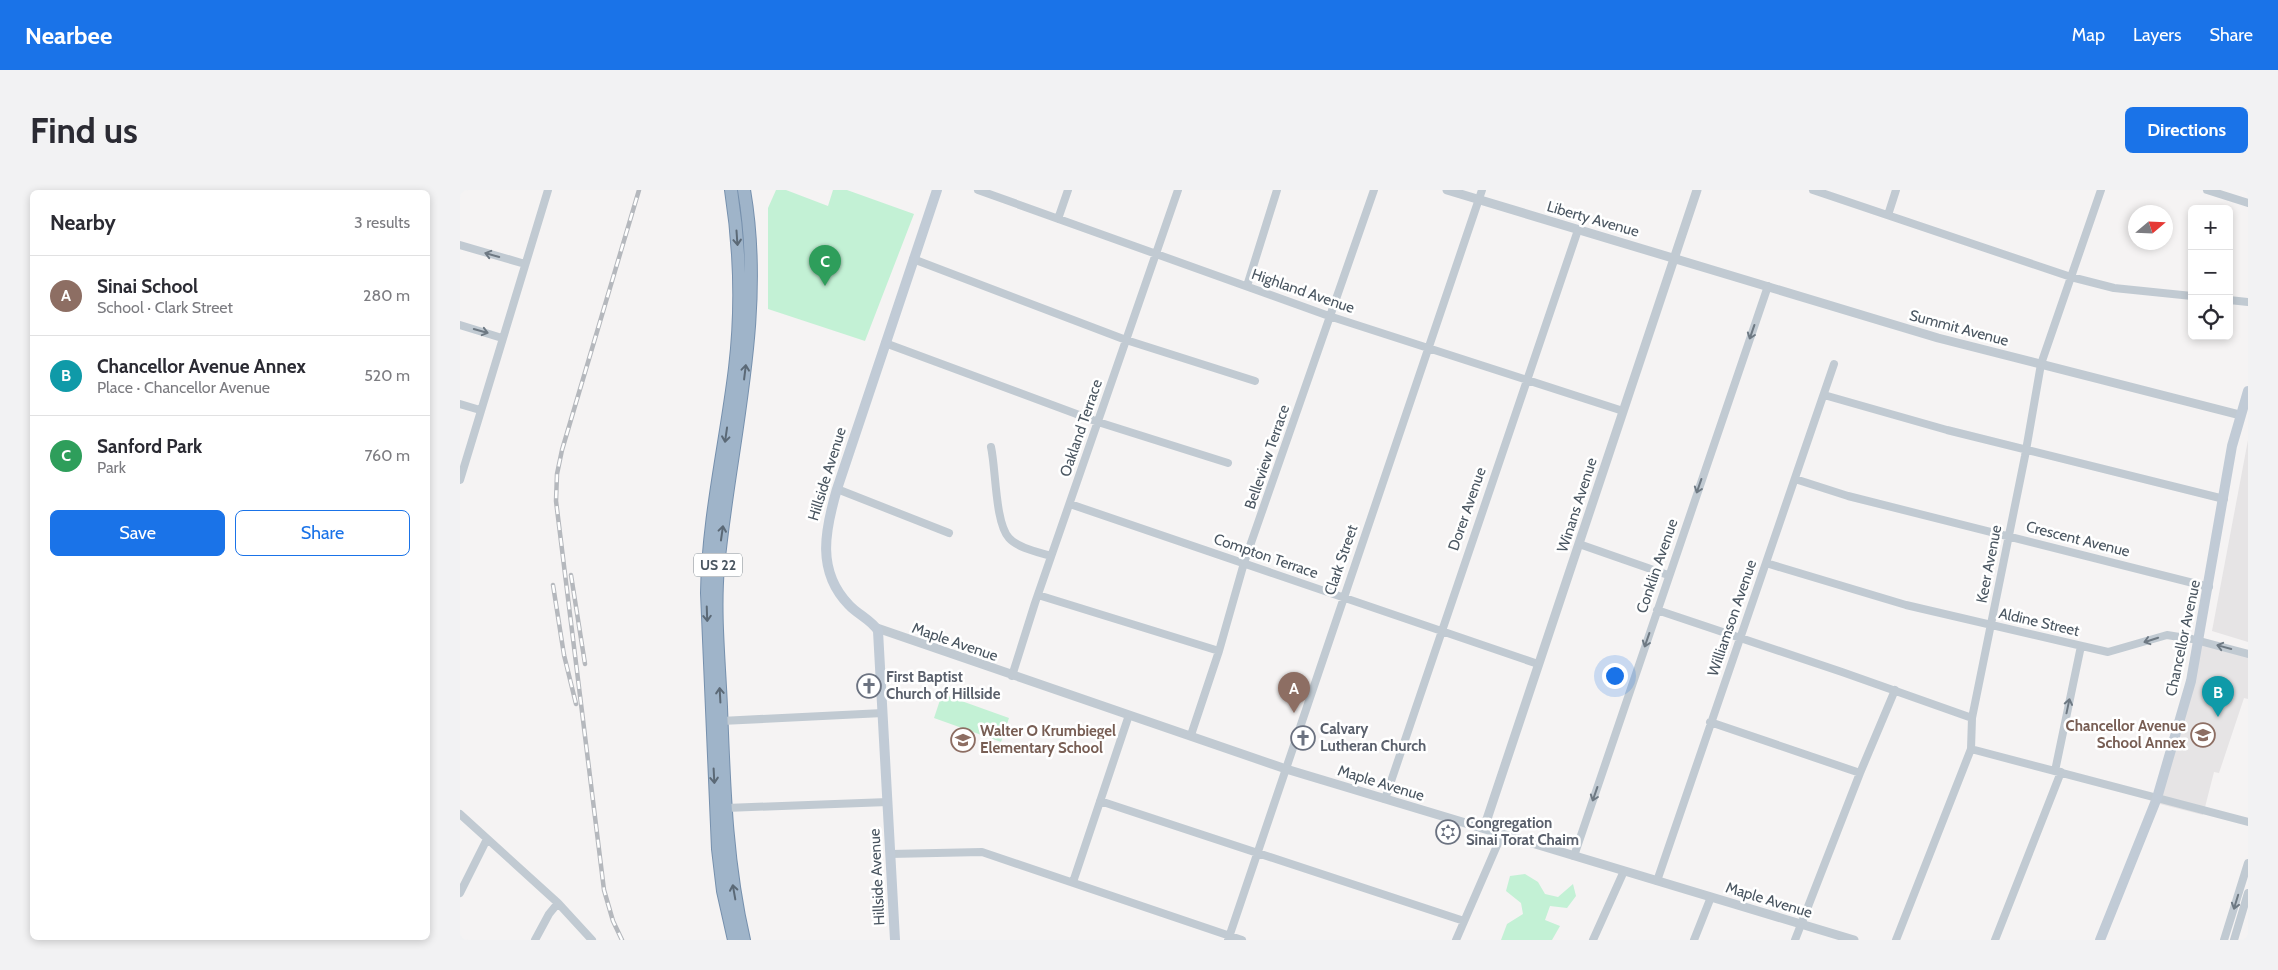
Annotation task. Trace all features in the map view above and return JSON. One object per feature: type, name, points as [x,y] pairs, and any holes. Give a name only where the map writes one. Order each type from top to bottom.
[{"type":"highway","name":"US 22","points":[[731,190],[738,270],[738,333],[710,551],[706,608],[718,849],[723,891],[734,940]]},
{"type":"highway","name":"US 22","points":[[744,190],[751,248],[752,290],[744,374],[718,569],[717,602],[726,808],[732,880],[744,940]]},
{"type":"main road","name":"Hillside Avenue","points":[[895,940],[877,628],[846,601],[829,572],[825,539],[837,489],[937,190]]},
{"type":"main road","name":"Chancellor Avenue","points":[[2100,940],[2157,798],[2191,682],[2232,446],[2248,391]]},
{"type":"street","points":[[460,480],[548,190]]},
{"type":"street","name":"Highland Avenue","points":[[978,190],[1329,316],[1622,411]]},
{"type":"street","points":[[1058,219],[1068,190]]},
{"type":"street","name":"Oakland Terrace","points":[[1012,676],[1051,556],[1178,190]]},
{"type":"street","points":[[1247,286],[1277,190]]},
{"type":"street","name":"Belleview Terrace","points":[[1192,735],[1244,563],[1318,356],[1329,316],[1374,190]]},
{"type":"street","name":"Liberty Avenue","points":[[1447,190],[1674,257]]},
{"type":"street","name":"Clark Street","points":[[1229,938],[1482,190]]},
{"type":"street","name":"Winans Avenue","points":[[1484,828],[1697,190]]},
{"type":"street","points":[[1813,190],[2071,277],[2114,288],[2188,296]]},
{"type":"street","points":[[1888,215],[1896,190]]},
{"type":"street","name":"Keer Avenue","points":[[1896,940],[1971,749],[1972,718],[1992,625],[2041,364],[2101,190]]},
{"type":"street","points":[[2207,190],[2248,203]]},
{"type":"street","name":"Dorer Avenue","points":[[1384,799],[1440,630],[1578,230]]},
{"type":"street","points":[[460,245],[525,264]]},
{"type":"street","name":"Summit Avenue","points":[[1674,257],[1938,338],[2240,415]]},
{"type":"street","points":[[913,259],[1126,340],[1255,382]]},
{"type":"street","name":"Conklin Avenue","points":[[1574,856],[1668,575],[1768,286]]},
{"type":"street","points":[[2233,300],[2248,302]]},
{"type":"street","points":[[460,325],[502,338]]},
{"type":"street","points":[[885,343],[1098,422],[1228,463]]},
{"type":"street","name":"Williamson Avenue","points":[[1657,881],[1834,364]]},
{"type":"street","points":[[1824,395],[1947,430],[2026,448],[2224,499]]},
{"type":"street","points":[[460,404],[480,410]]},
{"type":"street","points":[[991,447],[996,466],[1000,520],[1004,530],[1009,539],[1019,545],[1051,556]]},
{"type":"street","name":"Crescent Avenue","points":[[1795,479],[1848,496],[2209,587]]},
{"type":"street","points":[[837,489],[949,533]]},
{"type":"street","name":"Compton Terrace","points":[[1070,504],[1538,664]]},
{"type":"street","points":[[1578,544],[1668,575]]},
{"type":"street","name":"Aldine Street","points":[[1766,563],[1906,605],[2108,652],[2167,635],[2199,640],[2248,654]]},
{"type":"street","points":[[1038,595],[1219,650]]},
{"type":"street","points":[[1657,610],[1895,690],[1972,718]]},
{"type":"street","name":"Maple Avenue","points":[[877,628],[1012,676],[1192,735],[1286,769],[1854,940]]},
{"type":"street","points":[[1994,940],[2058,771],[2081,646]]},
{"type":"street","points":[[1795,940],[1860,773],[1895,690]]},
{"type":"street","points":[[722,721],[883,713]]},
{"type":"street","points":[[1073,882],[1129,715]]},
{"type":"street","points":[[1710,722],[1803,752],[1860,773]]},
{"type":"street","points":[[1971,749],[2248,822]]},
{"type":"street","points":[[1100,800],[1464,921]]},
{"type":"street","points":[[726,808],[888,802]]},
{"type":"street","points":[[460,814],[558,902],[592,940]]},
{"type":"street","points":[[1456,940],[1502,834]]},
{"type":"street","points":[[460,893],[487,839]]},
{"type":"street","points":[[890,854],[977,851],[1073,882],[1229,938],[1242,940]]},
{"type":"street","points":[[2224,940],[2248,863]]},
{"type":"street","points":[[1593,940],[1624,871]]},
{"type":"street","points":[[2227,930],[2235,936],[2248,893]]},
{"type":"street","points":[[1694,940],[1711,897]]},
{"type":"street","points":[[535,940],[548,914],[558,902]]},
{"type":"shaded area","points":[[2248,440],[2248,642],[2212,631]]},
{"type":"shaded area","name":"Chancellor Avenue School Annex","points":[[2199,641],[2248,654],[2248,699],[2244,698],[2219,773],[2214,772],[2203,815],[2156,803]]},
{"type":"green space","points":[[776,190],[786,190],[828,206],[833,190],[847,190],[914,214],[865,341],[768,309],[768,208]]},
{"type":"green space","points":[[942,694],[1009,718],[1001,742],[934,718]]},
{"type":"green space","points":[[1525,874],[1538,882],[1545,894],[1558,897],[1573,884],[1576,896],[1567,908],[1550,906],[1545,920],[1560,926],[1552,940],[1501,940],[1507,924],[1523,914],[1521,903],[1506,891],[1510,876]]},
{"type":"railway","points":[[622,940],[613,921],[604,890],[556,501],[557,474],[562,450],[639,190]]},
{"type":"railway","points":[[571,575],[585,664]]},
{"type":"railway","points":[[553,585],[564,655],[576,704]]},
{"type":"place","name":"Sanford Park","points":[[825,286]]},
{"type":"place","name":"First Baptist Church of Hillside","points":[[869,686]]},
{"type":"place","name":"Sinai School","points":[[1294,713]]},
{"type":"place","name":"Chancellor Avenue Annex","points":[[2218,717]]},
{"type":"place","name":"Chancellor Avenue School Annex","points":[[2203,735]]},
{"type":"place","name":"Calvary Lutheran Church","points":[[1303,738]]},
{"type":"place","name":"Walter O Krumbiegel Elementary School","points":[[963,740]]},
{"type":"place","name":"Congregation Sinai Torat Chaim","points":[[1448,832]]}]
